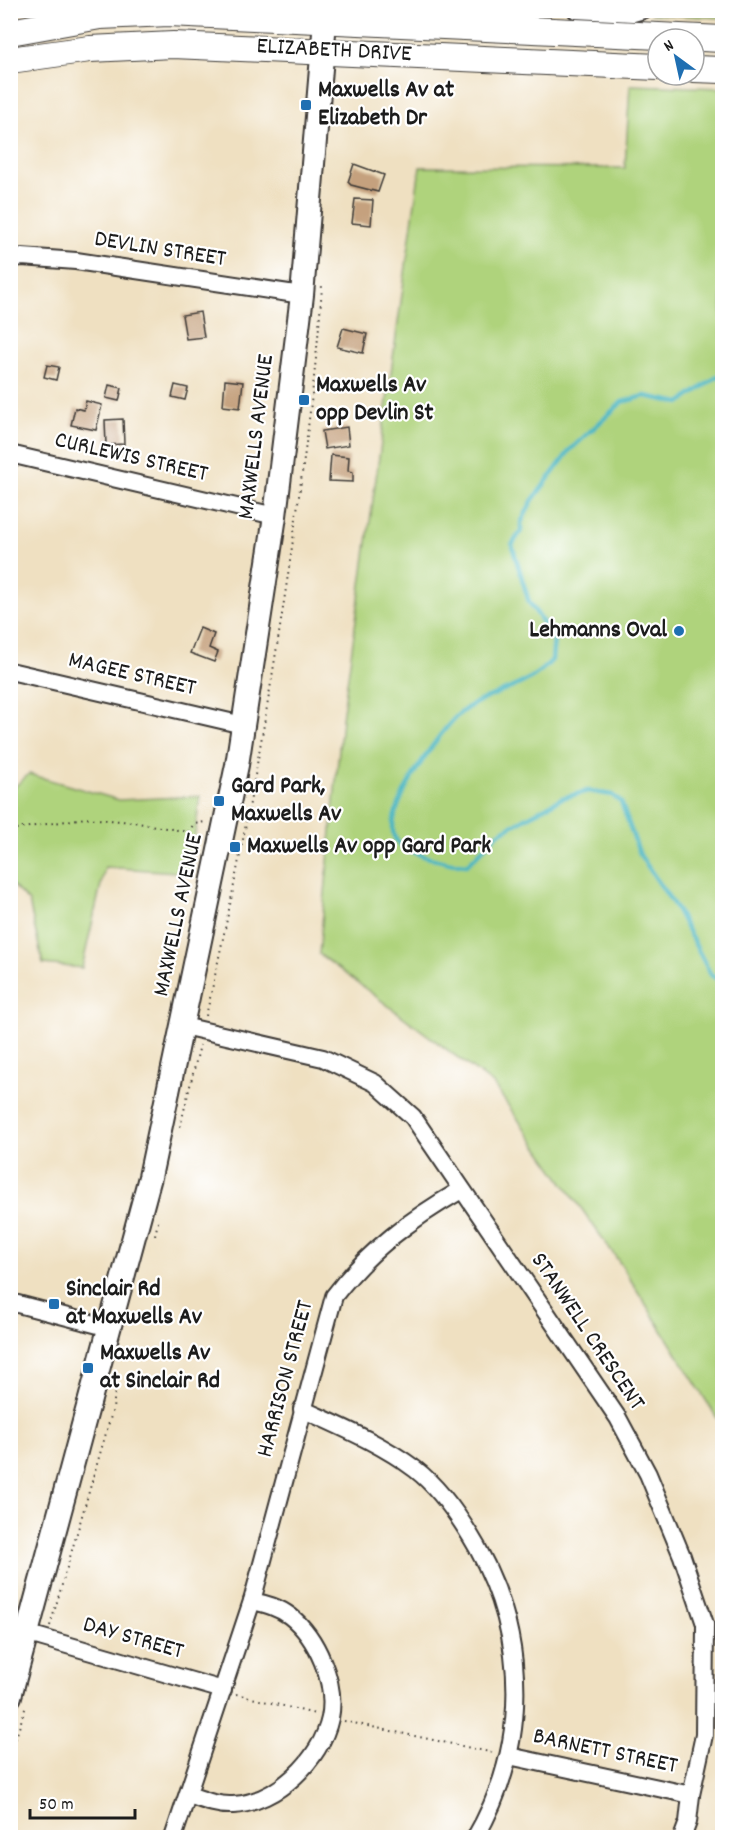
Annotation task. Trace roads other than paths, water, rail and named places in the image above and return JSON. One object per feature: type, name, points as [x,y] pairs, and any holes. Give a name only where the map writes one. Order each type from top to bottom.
[{"type":"main road","name":"ELIZABETH DRIVE","points":[[10,32],[100,16],[169,13],[723,39]]},
{"type":"main road","name":"ELIZABETH DRIVE","points":[[10,60],[90,49],[173,45],[646,66]]},
{"type":"main road","points":[[706,69],[723,69]]},
{"type":"street","points":[[576,10],[633,13],[643,10]]},
{"type":"street","name":"MAXWELLS AVENUE","points":[[10,1696],[29,1634],[150,1177],[225,827],[275,516],[302,295],[325,21]]},
{"type":"street","name":"DEVLIN STREET","points":[[10,259],[76,261],[302,295]]},
{"type":"street","name":"CURLEWIS STREET","points":[[10,454],[275,516]]},
{"type":"street","name":"MAGEE STREET","points":[[10,671],[243,725]]},
{"type":"street","name":"STANWELL CRESCENT","points":[[183,1026],[323,1058],[375,1083],[413,1117],[618,1418],[648,1474],[682,1556],[705,1624],[704,1735],[691,1795],[688,1822],[682,1838]]},
{"type":"street","name":"HARRISON STREET","points":[[173,1838],[252,1602],[334,1296],[357,1266],[423,1212],[461,1190]]},
{"type":"street","points":[[10,1302],[110,1328]]},
{"type":"street","points":[[302,1409],[368,1438],[416,1470],[460,1517],[494,1578],[512,1635],[517,1677],[508,1756],[489,1814],[475,1838]]},
{"type":"street","points":[[189,1795],[208,1802],[233,1805],[264,1798],[286,1783],[304,1766],[321,1741],[330,1718],[330,1697],[323,1662],[304,1631],[290,1616],[271,1605],[252,1602]]},
{"type":"street","name":"DAY STREET","points":[[29,1634],[223,1690]]},
{"type":"street","name":"BARNETT STREET","points":[[508,1756],[691,1795]]},
{"type":"waterway","points":[[722,378],[718,376],[680,403],[645,396],[622,402],[570,450],[532,501],[521,523],[521,531],[512,545],[529,602],[554,639],[552,660],[529,679],[470,706],[450,723],[427,753],[405,790],[393,823],[394,836],[406,848],[426,857],[467,865],[499,833],[562,798],[588,791],[612,795],[621,802],[640,855],[676,908],[711,975],[722,982]]},
{"type":"place","name":"Maxwells Av at Elizabeth Dr","points":[[306,105]]},
{"type":"place","name":"Maxwells Av opp Devlin St","points":[[304,400]]},
{"type":"place","name":"Lehmanns Oval","points":[[679,631]]},
{"type":"place","name":"Gard Park, Maxwells Av","points":[[219,801]]},
{"type":"place","name":"Maxwells Av opp Gard Park","points":[[235,847]]},
{"type":"place","name":"Sinclair Rd at Maxwells Av","points":[[54,1304]]},
{"type":"place","name":"Maxwells Av at Sinclair Rd","points":[[88,1368]]}]
